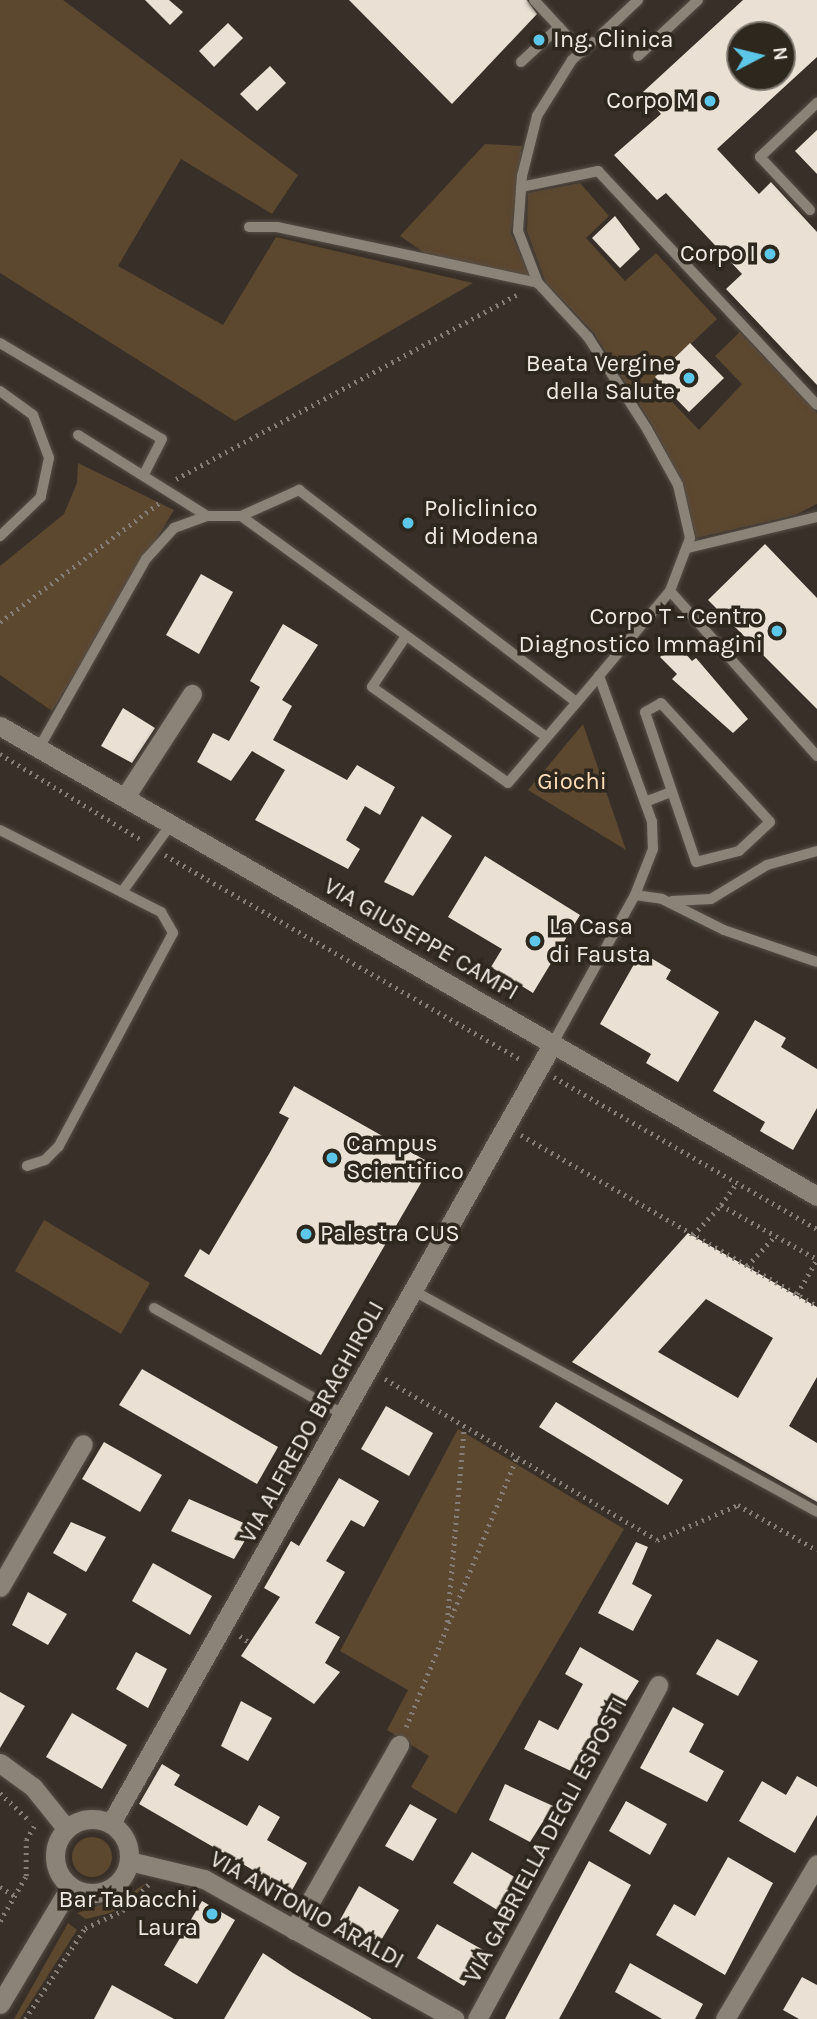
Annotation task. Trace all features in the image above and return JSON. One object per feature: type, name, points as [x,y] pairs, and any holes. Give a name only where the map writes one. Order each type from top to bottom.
[{"type":"street","points":[[125,797],[192,694]]},
{"type":"street","name":"VIA GIUSEPPE CAMPI","points":[[0,726],[817,1196]]},
{"type":"street","name":"VIA ALFREDO BRAGHIROLI","points":[[110,1823],[344,1415],[553,1042]]},
{"type":"street","points":[[0,1587],[83,1444]]},
{"type":"street","name":"VIA GABRIELLA DEGLI ESPOSTI","points":[[477,2019],[658,1685]]},
{"type":"street","points":[[294,1930],[399,1745]]},
{"type":"street","points":[[0,1763],[49,1806],[66,1828]]},
{"type":"street","points":[[83,1819],[110,1823],[128,1846],[129,1861],[120,1880],[102,1892],[70,1887],[54,1858],[66,1828],[83,1819]]},
{"type":"street","name":"VIA ANTONIO ARALDI","points":[[129,1861],[204,1879],[455,2019]]},
{"type":"street","points":[[725,2019],[817,1864]]},
{"type":"street","points":[[0,2004],[70,1887]]},
{"type":"lane","points":[[534,0],[582,52]]},
{"type":"lane","points":[[603,33],[638,0]]},
{"type":"lane","points":[[638,56],[698,0]]},
{"type":"lane","points":[[521,62],[559,27]]},
{"type":"lane","points":[[406,636],[372,687],[508,783],[670,591],[688,548],[678,485],[647,429],[588,337],[538,283],[518,231],[521,187],[537,117],[582,52],[592,43]]},
{"type":"lane","points":[[810,210],[760,157],[817,103]]},
{"type":"lane","points":[[521,187],[598,171],[817,405]]},
{"type":"lane","points":[[249,227],[277,227],[538,283]]},
{"type":"lane","points":[[0,343],[163,439],[145,474]]},
{"type":"lane","points":[[0,391],[33,415],[49,458],[41,496],[0,536]]},
{"type":"lane","points":[[78,435],[169,488],[207,516]]},
{"type":"lane","points":[[39,748],[146,559],[174,528],[207,516],[241,516],[299,490],[576,702]]},
{"type":"lane","points":[[241,516],[547,737]]},
{"type":"lane","points":[[688,548],[817,517]]},
{"type":"lane","points":[[670,591],[817,757]]},
{"type":"lane","points":[[553,1042],[635,895],[653,849],[645,802],[599,676]]},
{"type":"lane","points":[[661,703],[770,822],[739,851],[696,862],[669,793],[645,712],[661,703]]},
{"type":"lane","points":[[645,802],[669,793]]},
{"type":"lane","points":[[122,892],[171,824]]},
{"type":"lane","points":[[0,830],[168,917],[171,944],[59,1146],[27,1166]]},
{"type":"lane","points":[[635,895],[688,904],[711,899],[767,866],[817,851]]},
{"type":"lane","points":[[662,899],[724,930],[817,962]]},
{"type":"lane","points":[[414,1290],[817,1513]]},
{"type":"lane","points":[[153,1308],[344,1415]]},
{"type":"path","points":[[0,622],[159,503],[179,475],[538,283]]},
{"type":"path","points":[[0,754],[154,848],[817,1229]]},
{"type":"path","points":[[506,1126],[817,1306]]},
{"type":"path","points":[[694,1235],[737,1182]]},
{"type":"path","points":[[721,1205],[817,1260],[797,1294]]},
{"type":"path","points":[[747,1266],[775,1236]]},
{"type":"path","points":[[370,1369],[516,1459],[657,1541],[738,1505],[817,1550]]},
{"type":"path","points":[[446,1628],[464,1427]]},
{"type":"path","points":[[399,1745],[516,1459]]},
{"type":"path","points":[[240,1636],[249,1642]]},
{"type":"path","points":[[0,1793],[34,1825]]},
{"type":"path","points":[[0,1921],[27,1871],[26,1840],[49,1806]]},
{"type":"path","points":[[25,2019],[85,1928],[136,1901],[150,1881],[153,1866]]},
{"type":"path","points":[[0,1887],[15,1896]]},
{"type":"green space","points":[[0,0],[63,0],[298,175],[272,214],[181,159],[118,266],[223,325],[276,237],[473,283],[235,421],[0,273]]},
{"type":"green space","points":[[485,144],[522,146],[511,233],[530,277],[429,256],[400,236]]},
{"type":"green space","points":[[580,183],[609,216],[586,238],[625,281],[656,253],[717,319],[652,381],[699,430],[742,384],[715,356],[740,332],[817,413],[817,504],[795,515],[696,538],[683,483],[652,425],[594,333],[546,283],[527,231],[528,193]]},
{"type":"green space","points":[[78,463],[174,510],[52,711],[0,675],[0,566],[64,514],[77,483]]},
{"type":"green space","name":"Giochi","points":[[583,724],[626,850],[528,790]]},
{"type":"green space","points":[[44,1220],[150,1283],[121,1334],[15,1271]]},
{"type":"green space","points":[[458,1429],[624,1529],[456,1814],[411,1787],[429,1756],[387,1730],[408,1690],[340,1651]]},
{"type":"green space","points":[[92,1837],[106,1843],[112,1857],[106,1871],[92,1877],[78,1871],[72,1857],[78,1843]]},
{"type":"green space","points":[[146,1883],[127,1904],[110,1913],[86,1919],[77,1913],[127,1896]]},
{"type":"green space","points":[[68,1923],[77,1930],[20,2019],[14,2019]]},
{"type":"building","points":[[145,0],[169,0],[183,12],[170,25]]},
{"type":"building","points":[[349,0],[527,0],[537,14],[452,104]]},
{"type":"building","points":[[743,0],[817,0],[817,57],[796,76],[796,21],[726,21],[726,91],[780,91],[717,149],[759,194],[771,182],[817,232],[817,385],[726,289],[742,274],[666,193],[657,200],[614,155],[661,114],[643,92]]},
{"type":"building","points":[[228,23],[243,38],[214,67],[199,51]]},
{"type":"building","points":[[270,66],[286,83],[257,111],[240,94]]},
{"type":"building","points":[[817,130],[817,174],[795,151]]},
{"type":"building","points":[[615,216],[640,249],[620,268],[592,238]]},
{"type":"building","name":"Beata Vergine della Salute","points":[[690,343],[724,378],[689,412],[655,377]]},
{"type":"building","name":"Corpo T - Centro Diagnostico Immagini","points":[[765,544],[817,598],[817,709],[708,600]]},
{"type":"building","points":[[201,574],[233,592],[199,654],[166,635]]},
{"type":"building","points":[[283,624],[318,645],[282,700],[292,706],[273,740],[347,780],[357,765],[395,787],[380,815],[365,806],[346,840],[360,849],[348,869],[255,820],[285,770],[252,751],[231,781],[197,762],[213,733],[229,741],[260,687],[250,681]]},
{"type":"building","points":[[675,642],[692,661],[696,658],[748,719],[733,733],[672,679],[677,674],[660,657]]},
{"type":"building","points":[[123,708],[155,728],[132,763],[101,746]]},
{"type":"building","points":[[422,816],[452,836],[413,896],[384,882]]},
{"type":"building","points":[[485,856],[580,915],[533,993],[491,967],[502,949],[448,917]]},
{"type":"building","points":[[641,952],[671,970],[666,979],[719,1012],[678,1082],[646,1063],[651,1054],[600,1024]]},
{"type":"building","points":[[755,1020],[786,1038],[781,1047],[817,1069],[817,1108],[793,1150],[760,1131],[765,1122],[713,1091]]},
{"type":"building","name":"Palestra CUS","points":[[294,1086],[432,1164],[321,1355],[184,1276],[200,1249],[209,1255],[269,1154],[289,1118],[279,1113]]},
{"type":"building","points":[[688,1233],[817,1307],[817,1377],[789,1426],[817,1443],[817,1502],[572,1362]],"holes":[[[706,1299],[773,1338],[738,1398],[658,1352]]]},
{"type":"building","points":[[142,1369],[278,1447],[257,1484],[119,1405]]},
{"type":"building","points":[[556,1402],[683,1480],[668,1505],[539,1427]]},
{"type":"building","points":[[386,1406],[433,1433],[409,1476],[361,1449]]},
{"type":"building","points":[[104,1442],[162,1475],[140,1512],[82,1479]]},
{"type":"building","points":[[339,1478],[379,1501],[364,1527],[351,1520],[326,1561],[345,1572],[315,1623],[340,1637],[325,1663],[340,1672],[314,1704],[241,1656],[280,1597],[264,1588],[291,1541],[299,1546]]},
{"type":"building","points":[[189,1499],[253,1527],[234,1559],[171,1531]]},
{"type":"building","points":[[71,1522],[106,1537],[86,1572],[53,1553]]},
{"type":"building","points":[[636,1542],[648,1547],[632,1584],[652,1595],[633,1631],[598,1613]]},
{"type":"building","points":[[153,1563],[212,1596],[190,1635],[132,1601]]},
{"type":"building","points":[[28,1592],[67,1614],[48,1645],[12,1625]]},
{"type":"building","points":[[717,1639],[758,1661],[738,1696],[696,1674]]},
{"type":"building","points":[[580,1647],[639,1681],[620,1711],[614,1707],[594,1743],[600,1747],[586,1778],[524,1749],[539,1720],[558,1730],[583,1684],[565,1674]]},
{"type":"building","points":[[136,1652],[167,1669],[148,1708],[116,1689]]},
{"type":"building","points":[[0,1692],[25,1706],[0,1748]]},
{"type":"building","points":[[241,1701],[272,1718],[248,1761],[221,1746]]},
{"type":"building","points":[[673,1707],[704,1724],[689,1752],[724,1771],[707,1802],[640,1768]]},
{"type":"building","points":[[72,1713],[127,1745],[102,1789],[46,1757]]},
{"type":"building","points":[[162,1764],[180,1775],[174,1785],[247,1826],[259,1805],[280,1817],[267,1840],[307,1863],[291,1892],[139,1804]]},
{"type":"building","points":[[797,1776],[817,1787],[817,1815],[795,1853],[739,1821],[762,1781],[786,1795]]},
{"type":"building","points":[[505,1784],[553,1806],[530,1842],[489,1820]]},
{"type":"building","points":[[626,1801],[667,1824],[650,1855],[609,1831]]},
{"type":"building","points":[[410,1804],[437,1819],[413,1861],[385,1846]]},
{"type":"building","points":[[472,1852],[518,1879],[499,1911],[453,1883]]},
{"type":"building","points":[[728,1857],[773,1883],[725,1975],[656,1935],[674,1904],[695,1916]]},
{"type":"building","points":[[589,1861],[631,1885],[559,2019],[505,2019]]},
{"type":"building","points":[[359,1886],[399,1910],[380,1942],[340,1920]]},
{"type":"building","points":[[202,1901],[235,1920],[197,1984],[164,1965]]},
{"type":"building","points":[[437,1924],[485,1951],[464,1986],[417,1958]]},
{"type":"building","points":[[263,1953],[293,1973],[372,2019],[224,2019]]},
{"type":"building","points":[[630,1963],[703,2004],[695,2019],[662,2019],[615,1992]]},
{"type":"building","points":[[802,1977],[817,1985],[817,2019],[799,2019],[783,2010]]},
{"type":"building","points":[[112,1985],[174,2019],[94,2019]]},
{"type":"place","name":"Ing. Clinica","points":[[539,40]]},
{"type":"place","name":"Corpo M","points":[[710,101]]},
{"type":"place","name":"Corpo I","points":[[770,254]]},
{"type":"place","name":"Beata Vergine della Salute","points":[[689,378]]},
{"type":"place","name":"Policlinico di Modena","points":[[408,523]]},
{"type":"place","name":"Corpo T - Centro Diagnostico Immagini","points":[[777,631]]},
{"type":"place","name":"La Casa di Fausta","points":[[535,941]]},
{"type":"place","name":"Campus Scientifico","points":[[332,1158]]},
{"type":"place","name":"Palestra CUS","points":[[306,1234]]},
{"type":"place","name":"Bar Tabacchi Laura","points":[[212,1914]]}]
